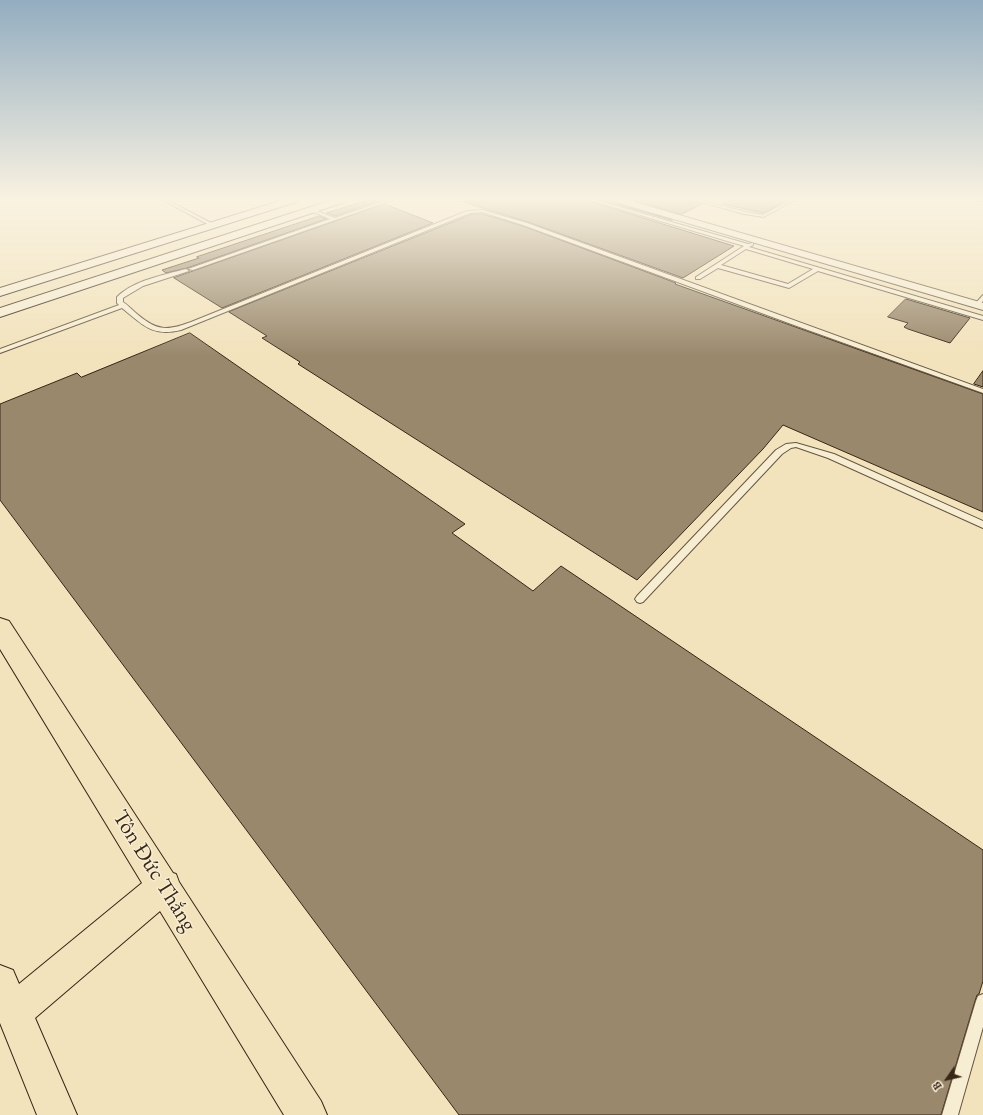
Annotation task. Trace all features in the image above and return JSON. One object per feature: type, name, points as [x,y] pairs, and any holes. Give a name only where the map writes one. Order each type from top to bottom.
[{"type":"main road","points":[[0,292],[127,252]]},
{"type":"main road","points":[[0,313],[184,252]]},
{"type":"main road","name":"Tôn Đức Thắng","points":[[0,628],[307,1115]]},
{"type":"main road","points":[[57,1115],[7,998],[164,886]]},
{"type":"street","points":[[782,252],[981,303]]},
{"type":"lane","points":[[240,252],[150,282],[123,294],[120,297],[120,303],[151,327],[159,330],[177,328],[206,318],[370,252]]},
{"type":"lane","points":[[601,252],[983,391]]},
{"type":"lane","points":[[698,278],[739,252]]},
{"type":"lane","points":[[772,252],[817,269],[983,318]]},
{"type":"lane","points":[[718,266],[789,286],[817,269]]},
{"type":"lane","points":[[0,351],[124,305]]},
{"type":"lane","points":[[640,599],[779,452],[788,446],[796,445],[831,456],[983,525]]},
{"type":"lane","points":[[950,1115],[983,1001]]},
{"type":"building","points":[[212,252],[232,252],[187,268],[166,273],[162,270],[199,258],[197,257]]},
{"type":"building","points":[[248,252],[361,252],[222,308],[174,278]]},
{"type":"building","points":[[378,252],[593,252],[676,283],[675,284],[983,394],[983,512],[783,425],[763,449],[637,580],[298,364],[300,362],[262,338],[267,336],[229,312]]},
{"type":"building","points":[[611,252],[724,252],[683,278]]},
{"type":"building","points":[[906,299],[970,318],[950,343],[908,329],[904,327],[908,323],[888,317]]},
{"type":"building","points":[[190,333],[465,524],[452,533],[533,591],[561,566],[983,850],[983,981],[975,1001],[941,1115],[459,1115],[0,500],[0,404],[77,373],[81,377]]},
{"type":"building","points":[[983,371],[983,387],[974,384]]}]
